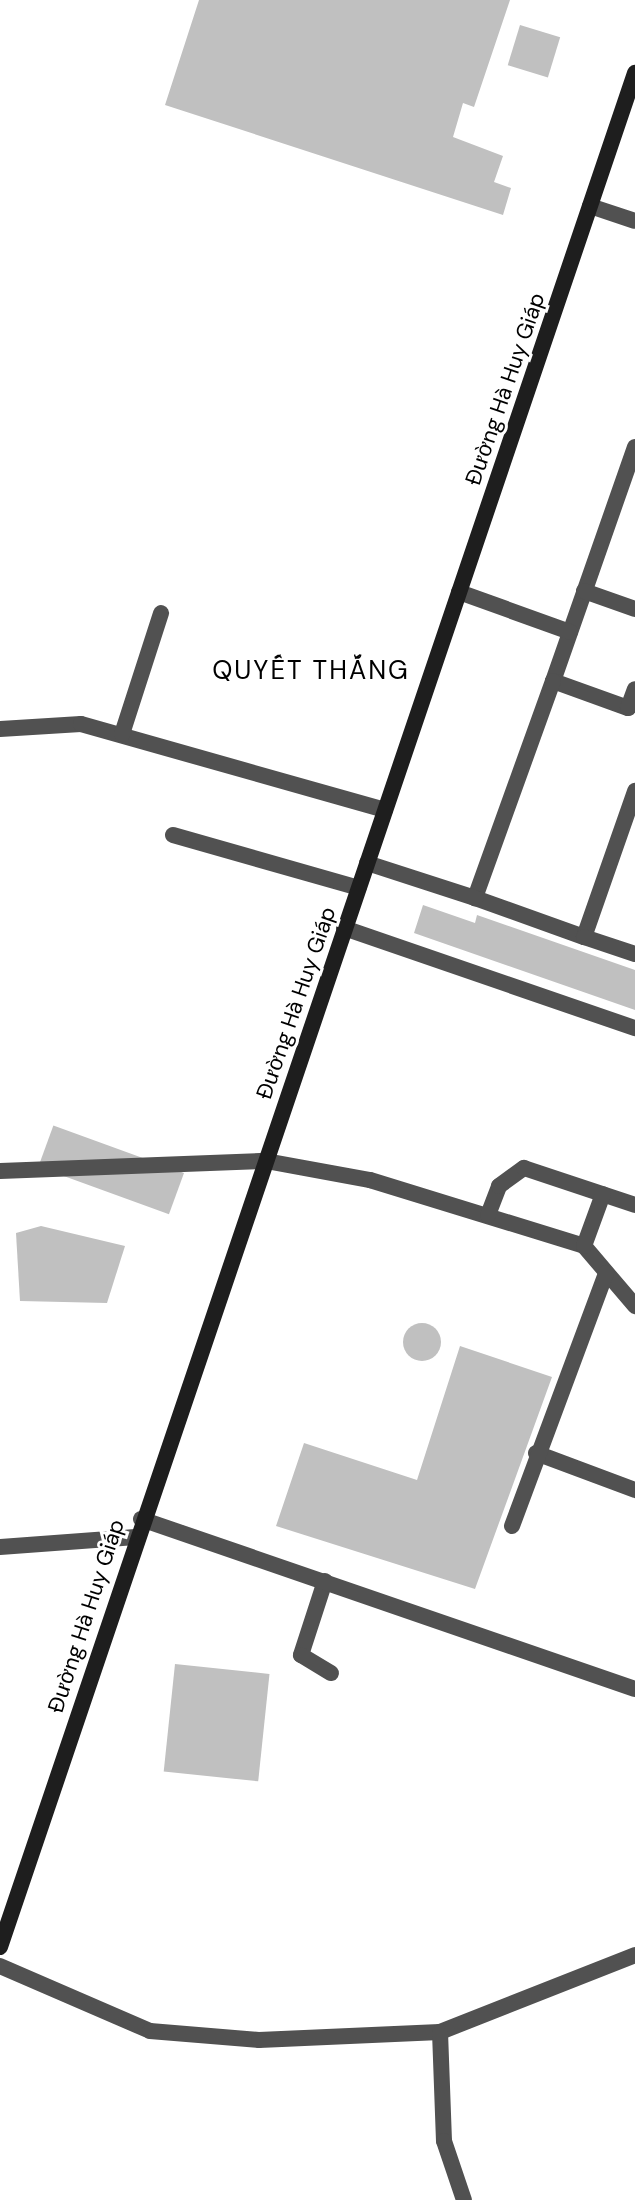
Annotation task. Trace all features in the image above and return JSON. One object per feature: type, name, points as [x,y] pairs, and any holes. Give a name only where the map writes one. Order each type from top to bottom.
[{"type":"main road","name":"Đường Hà Huy Giáp","points":[[0,1947],[141,1519],[266,1161],[635,73]]},
{"type":"street","points":[[590,206],[635,221]]},
{"type":"street","points":[[475,898],[635,447]]},
{"type":"street","points":[[584,591],[635,609]]},
{"type":"street","points":[[459,592],[570,632]]},
{"type":"street","points":[[122,734],[161,613]]},
{"type":"street","points":[[553,681],[628,708],[635,689]]},
{"type":"street","points":[[0,729],[54,721],[122,734],[385,810]]},
{"type":"street","points":[[584,937],[635,791]]},
{"type":"street","points":[[173,835],[359,888]]},
{"type":"street","points":[[367,863],[635,954]]},
{"type":"street","points":[[344,928],[635,1028]]},
{"type":"street","points":[[0,1171],[266,1161],[370,1180],[584,1246],[635,1306]]},
{"type":"street","points":[[488,1215],[499,1186],[524,1168],[635,1205]]},
{"type":"street","points":[[584,1246],[603,1194]]},
{"type":"street","points":[[512,1526],[536,1453],[606,1273]]},
{"type":"street","points":[[536,1453],[635,1490]]},
{"type":"street","points":[[141,1519],[635,1689]]},
{"type":"street","points":[[0,1547],[136,1537]]},
{"type":"street","points":[[325,1581],[301,1655],[331,1673]]},
{"type":"street","points":[[0,1966],[150,2031],[259,2040],[440,2032],[635,1955]]},
{"type":"street","points":[[440,2032],[444,2141],[464,2200]]},
{"type":"building","points":[[199,0],[510,0],[474,107],[463,103],[453,137],[503,156],[494,182],[511,188],[503,215],[165,105]]},
{"type":"building","points":[[520,25],[560,37],[548,77],[508,65]]},
{"type":"building","points":[[423,905],[475,923],[477,915],[635,970],[635,1010],[414,933]]},
{"type":"building","points":[[53,1125],[184,1173],[169,1214],[38,1167]]},
{"type":"building","points":[[41,1226],[125,1246],[107,1303],[20,1301],[16,1233]]},
{"type":"building","points":[[422,1323],[435,1329],[441,1342],[435,1355],[422,1361],[409,1355],[403,1342],[409,1329]]},
{"type":"building","points":[[460,1346],[552,1377],[475,1589],[276,1526],[304,1443],[417,1480]]},
{"type":"building","points":[[175,1664],[269,1674],[258,1781],[164,1771]]},
{"type":"district","name":"QUYẾT THẮNG","points":[[311,671]]}]
